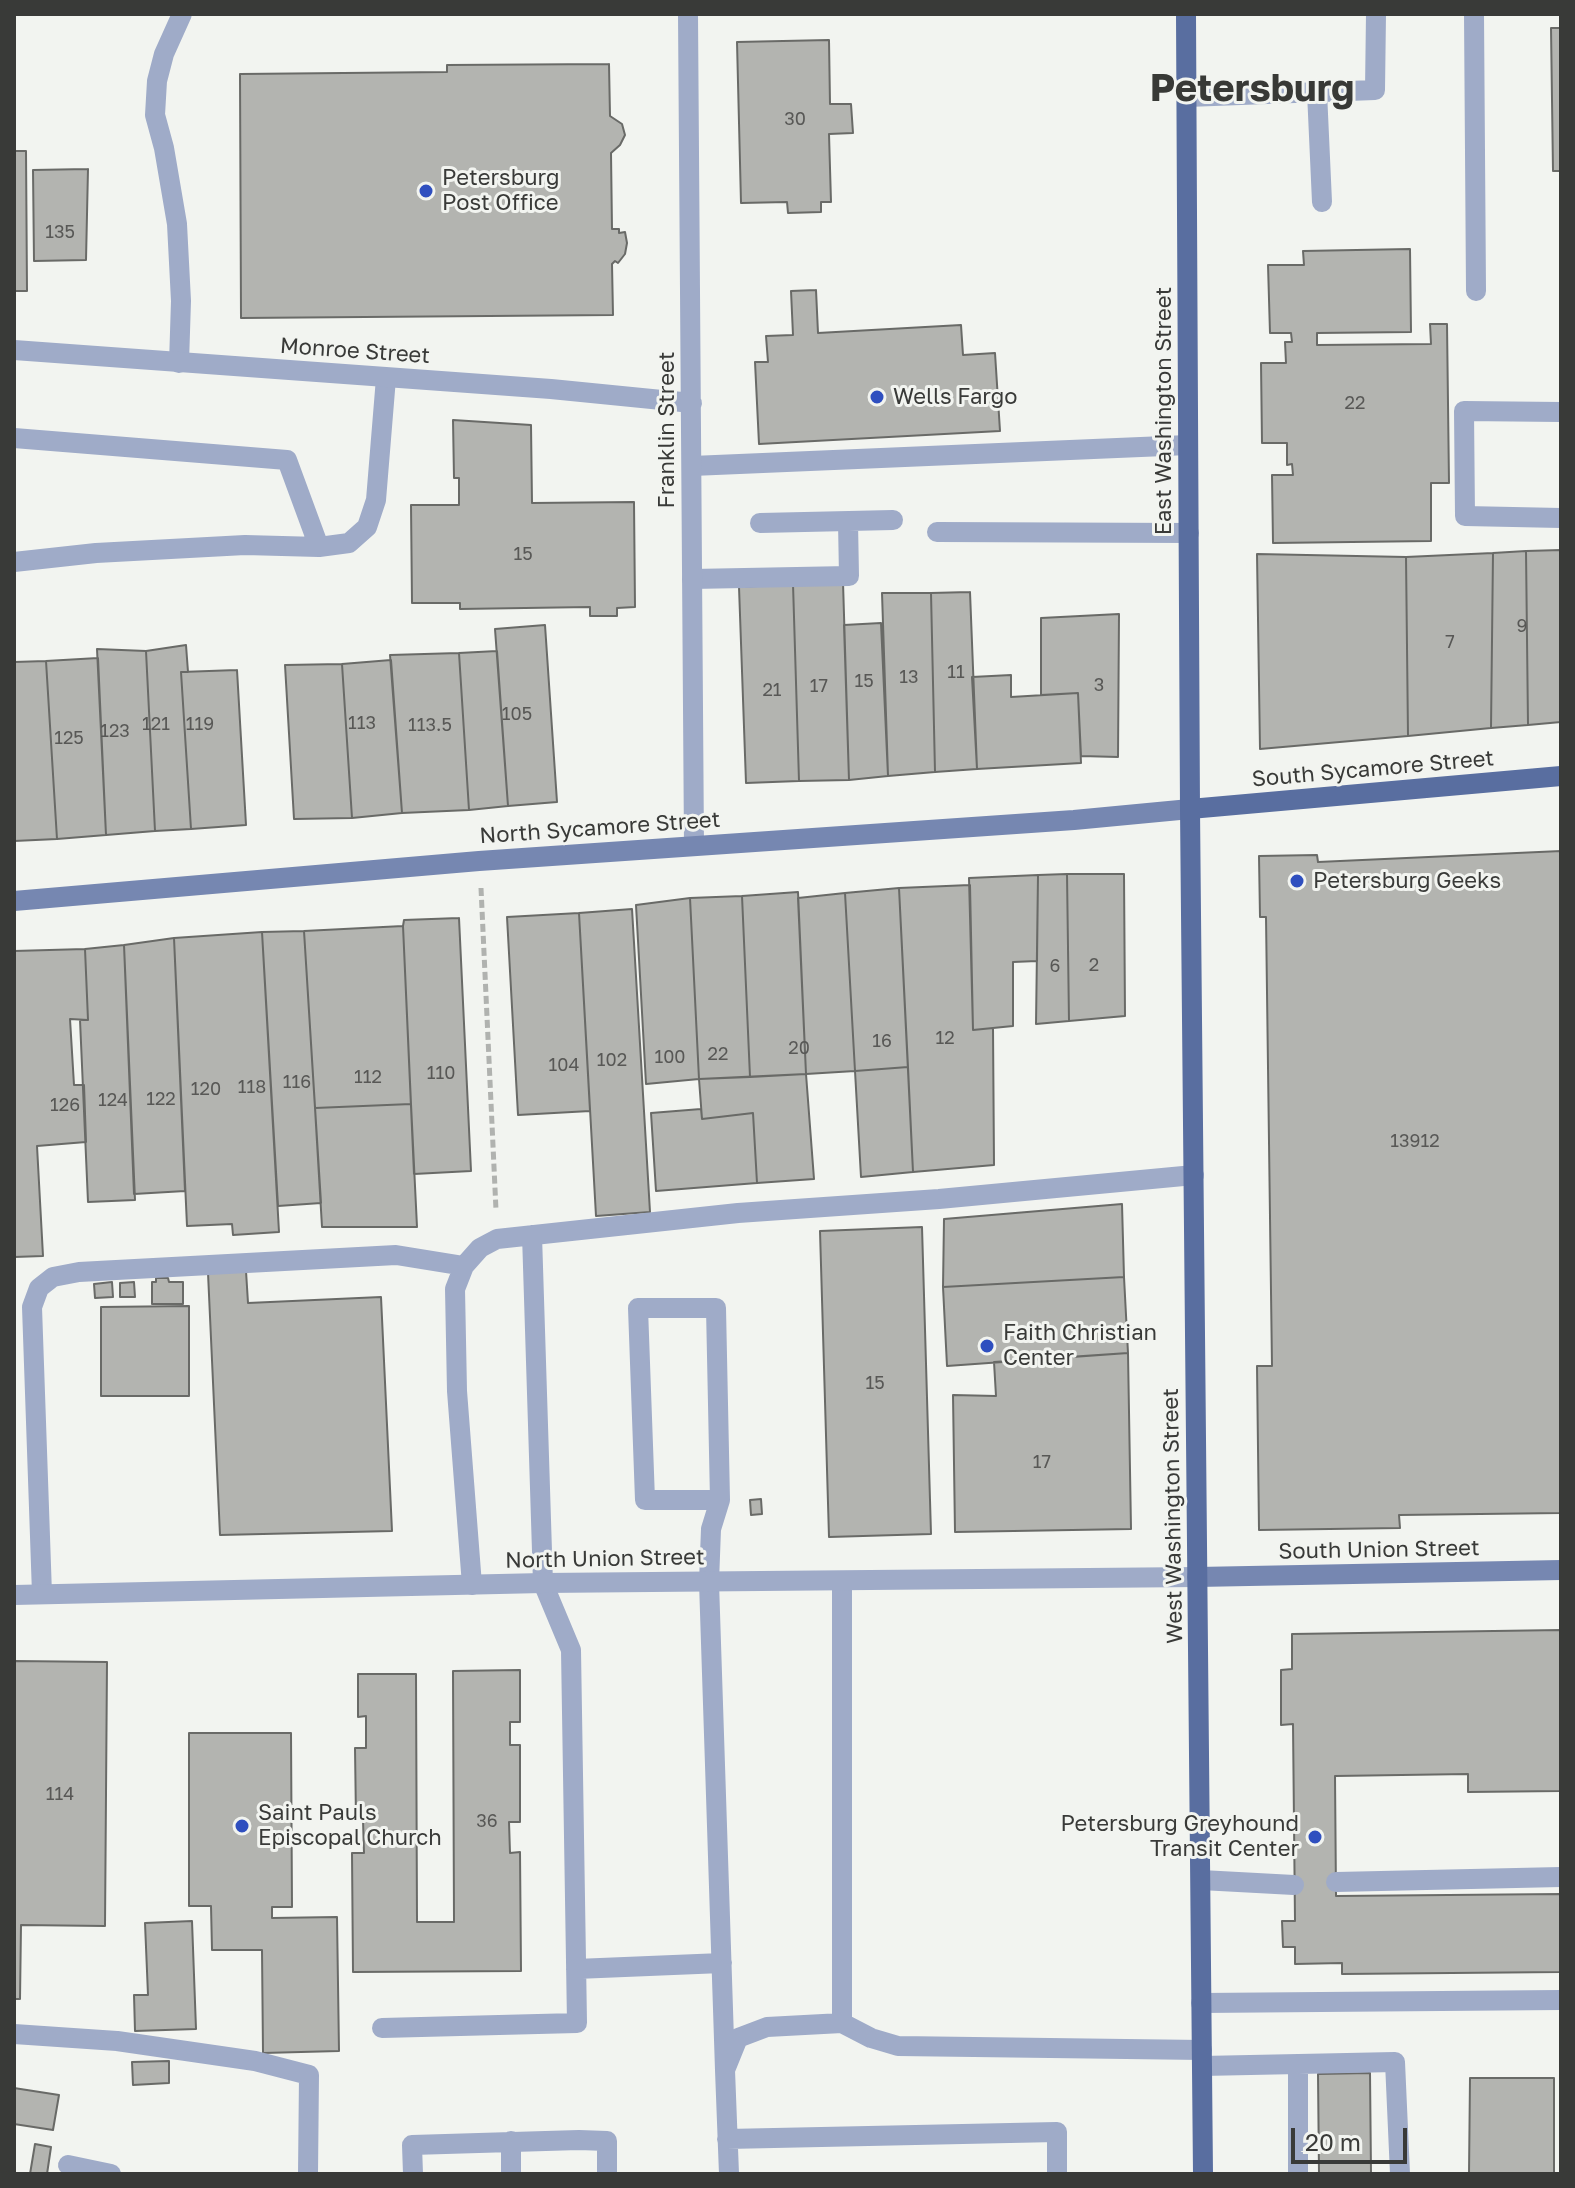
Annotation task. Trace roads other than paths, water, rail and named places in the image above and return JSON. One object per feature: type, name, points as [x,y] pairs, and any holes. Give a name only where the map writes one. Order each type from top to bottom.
[{"type":"main road","name":"East Washington Street","points":[[1186,14],[1190,809]]},
{"type":"main road","name":"South Sycamore Street","points":[[1190,809],[1561,776]]},
{"type":"main road","name":"West Washington Street","points":[[1190,809],[1203,2174]]},
{"type":"street","points":[[179,363],[181,301],[177,224],[155,115],[157,81],[164,54],[182,14]]},
{"type":"street","name":"Franklin Street","points":[[688,14],[694,846]]},
{"type":"street","points":[[1187,97],[1375,90],[1376,14]]},
{"type":"street","points":[[1474,14],[1476,291]]},
{"type":"street","points":[[1317,92],[1322,202]]},
{"type":"street","name":"Monroe Street","points":[[14,350],[692,403]]},
{"type":"street","points":[[14,562],[96,553],[230,546],[319,547],[349,543],[367,527],[376,500],[386,378]]},
{"type":"street","points":[[1561,412],[1464,411],[1465,516],[1561,518]]},
{"type":"street","points":[[14,438],[287,460],[319,547]]},
{"type":"street","points":[[692,466],[1188,445]]},
{"type":"street","points":[[760,523],[893,520]]},
{"type":"street","points":[[692,579],[849,576],[848,522]]},
{"type":"street","points":[[937,532],[1189,533]]},
{"type":"street","name":"North Sycamore Street","points":[[14,901],[479,861],[1074,820],[1190,809]]},
{"type":"street","points":[[472,1585],[457,1391],[455,1289],[464,1266],[480,1248],[497,1239],[738,1213],[939,1199],[1194,1175]]},
{"type":"street","points":[[382,2028],[577,2023],[571,1650],[543,1583],[532,1235]]},
{"type":"street","points":[[42,1594],[32,1307],[39,1288],[53,1277],[79,1272],[396,1255],[464,1266]]},
{"type":"street","points":[[720,1500],[645,1500],[638,1308],[716,1308],[720,1500],[711,1529],[709,1582],[729,2174]]},
{"type":"street","name":"South Union Street","points":[[1197,1577],[1561,1570]]},
{"type":"street","name":"North Union Street","points":[[14,1595],[543,1583],[1197,1577]]},
{"type":"street","points":[[842,1581],[842,2023]]},
{"type":"street","points":[[1336,1882],[1561,1877]]},
{"type":"street","points":[[1201,1880],[1294,1885]]},
{"type":"street","points":[[576,1969],[722,1963]]},
{"type":"street","points":[[1201,2003],[1561,2000]]},
{"type":"street","points":[[725,2070],[738,2038],[767,2027],[842,2023],[871,2038],[898,2046],[1298,2064],[1395,2062],[1400,2174]]},
{"type":"street","points":[[14,2034],[117,2041],[255,2061],[309,2075],[308,2174]]},
{"type":"street","points":[[1298,2064],[1298,2174]]},
{"type":"street","points":[[727,2139],[1057,2132],[1057,2174]]},
{"type":"street","points":[[511,2141],[511,2174]]},
{"type":"street","points":[[413,2174],[412,2145],[511,2141],[607,2141],[607,2174]]},
{"type":"street","points":[[68,2165],[111,2174]]},
{"type":"place","name":"Petersburg Post Office","points":[[426,191]]},
{"type":"place","name":"Wells Fargo","points":[[877,397]]},
{"type":"place","name":"Petersburg Geeks","points":[[1297,881]]},
{"type":"place","name":"Faith Christian Center","points":[[987,1346]]},
{"type":"place","name":"Saint Pauls Episcopal Church","points":[[242,1826]]},
{"type":"place","name":"Petersburg Greyhound Transit Center","points":[[1315,1837]]},
{"type":"district","name":"Petersburg","points":[[1252,89]]}]
